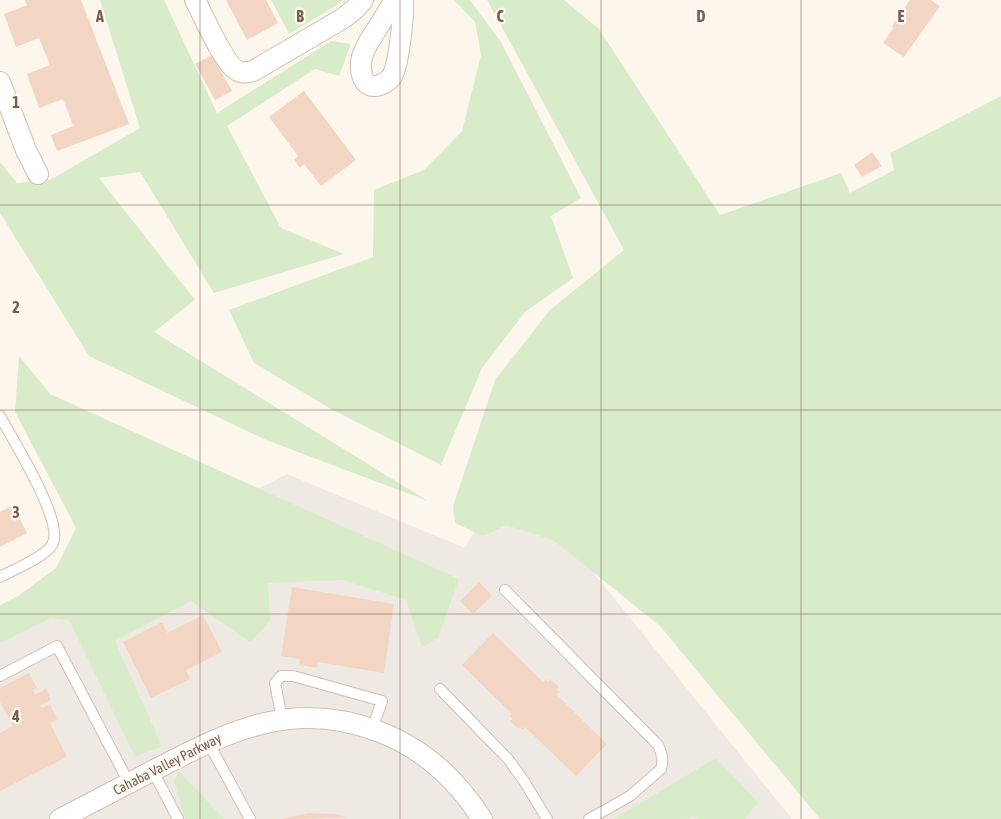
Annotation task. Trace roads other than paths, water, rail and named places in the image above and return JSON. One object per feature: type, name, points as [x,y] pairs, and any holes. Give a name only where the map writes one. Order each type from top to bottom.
[{"type":"street","points":[[196,0],[226,60],[237,71],[244,73],[254,71],[342,19],[356,9],[363,0]]},
{"type":"street","points":[[394,0],[362,55],[361,70],[363,79],[368,84],[376,86],[386,83],[395,71],[404,0]]},
{"type":"street","points":[[0,82],[26,150],[38,174]]},
{"type":"street","name":"Cahaba Valley Parkway","points":[[60,819],[208,742],[241,730],[282,720],[306,718],[329,719],[372,729],[392,737],[426,757],[446,773],[465,794],[482,819]]},
{"type":"lane","points":[[0,416],[49,507],[55,528],[53,545],[39,556],[0,577]]},
{"type":"lane","points":[[505,590],[658,745],[661,751],[663,764],[661,769],[630,796],[589,819]]},
{"type":"lane","points":[[0,676],[57,646],[129,783]]},
{"type":"lane","points":[[282,720],[274,683],[281,676],[293,676],[382,701],[372,729]]},
{"type":"lane","points":[[440,689],[508,759],[547,819]]},
{"type":"lane","points":[[208,742],[250,819]]},
{"type":"lane","points":[[153,771],[178,819]]}]
